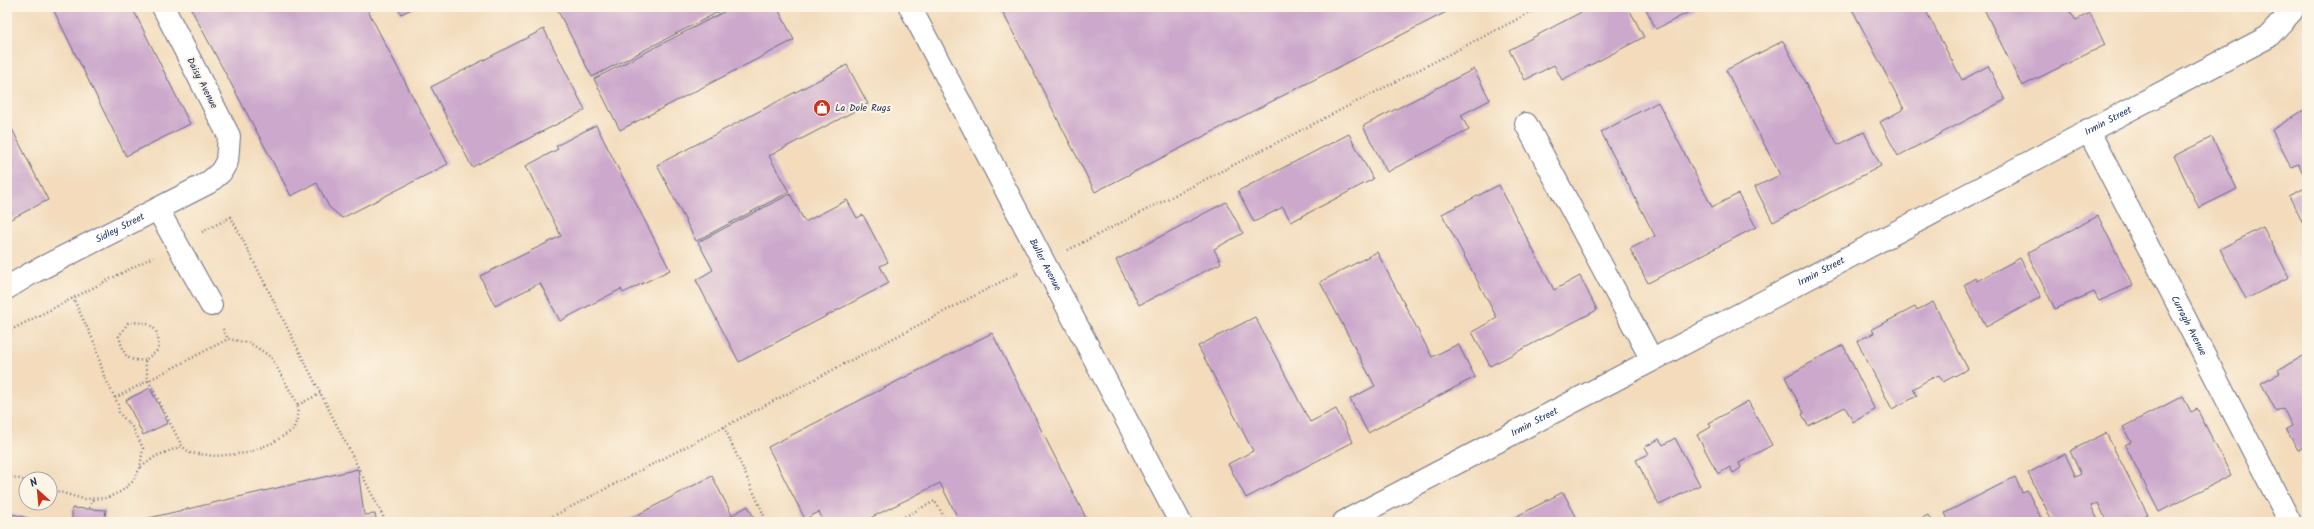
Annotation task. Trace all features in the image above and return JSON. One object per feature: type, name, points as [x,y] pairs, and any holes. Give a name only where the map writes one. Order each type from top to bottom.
[{"type":"street","name":"Daisy Avenue","points":[[163,7],[229,136],[227,161]]},
{"type":"street","name":"Buller Avenue","points":[[910,7],[1180,522]]},
{"type":"street","name":"Irmin Street","points":[[1344,522],[2088,130],[2268,37],[2292,11]]},
{"type":"street","points":[[1526,124],[1652,360]]},
{"type":"street","name":"Curragh Avenue","points":[[2088,130],[2290,522]]},
{"type":"street","name":"Sidley Street","points":[[7,288],[30,274],[158,210],[208,183],[222,172],[227,161]]},
{"type":"street","points":[[158,210],[211,305]]},
{"type":"path","points":[[1063,252],[1541,7]]},
{"type":"path","points":[[542,522],[1015,274]]},
{"type":"path","points":[[58,491],[83,499],[93,499],[107,498],[122,491],[132,482],[140,468],[143,448],[133,428],[119,413],[115,398],[104,376],[95,344],[73,298]]},
{"type":"path","points":[[128,323],[147,323],[156,330],[159,339],[158,350],[145,360],[134,361],[124,353],[120,336],[128,323]]},
{"type":"path","points":[[115,398],[148,380],[228,339],[250,343],[271,357],[298,405],[297,419],[293,430],[272,443],[247,453],[216,456],[190,453],[182,446],[148,380],[145,360]]},
{"type":"path","points":[[298,405],[321,393]]},
{"type":"path","points":[[724,427],[767,522]]},
{"type":"path","points":[[140,468],[156,456],[182,446]]},
{"type":"path","points":[[7,475],[18,478]]},
{"type":"path","points":[[89,508],[93,499]]},
{"type":"path","points":[[894,522],[935,501],[947,522]]},
{"type":"building","points":[[52,7],[132,7],[190,124],[126,156]]},
{"type":"building","points":[[190,7],[366,7],[448,164],[342,218],[329,207],[317,183],[291,196]]},
{"type":"building","points":[[397,7],[416,7],[401,14]]},
{"type":"building","points":[[556,7],[728,7],[592,77]]},
{"type":"building","points":[[733,7],[777,7],[794,40],[620,130],[594,79]]},
{"type":"building","points":[[1000,7],[1456,7],[1095,192]]},
{"type":"building","points":[[1591,7],[1628,7],[1644,37],[1562,80],[1554,65],[1525,80],[1509,50]]},
{"type":"building","points":[[1645,7],[1699,7],[1656,29]]},
{"type":"building","points":[[1851,7],[1924,7],[1962,80],[1988,66],[2005,100],[1898,156],[1880,122],[1904,109]]},
{"type":"building","points":[[1983,7],[2066,7],[2076,20],[2090,13],[2105,45],[2022,86]]},
{"type":"building","points":[[544,29],[585,110],[472,167],[431,87]]},
{"type":"building","points":[[1783,41],[1838,145],[1864,132],[1881,166],[1773,222],[1755,187],[1780,175],[1726,70]]},
{"type":"building","points":[[847,65],[868,104],[769,156],[789,192],[696,241],[657,165]]},
{"type":"building","points":[[1474,69],[1490,100],[1461,115],[1469,130],[1387,172],[1363,126]]},
{"type":"building","points":[[1658,102],[1712,207],[1738,194],[1756,227],[1648,283],[1630,249],[1655,236],[1601,132]]},
{"type":"building","points":[[2307,108],[2307,170],[2303,173],[2298,164],[2291,167],[2272,130]]},
{"type":"building","points":[[7,119],[48,200],[7,221]]},
{"type":"building","points":[[596,125],[670,270],[623,293],[621,289],[560,321],[540,283],[495,306],[480,276],[561,236],[526,166],[558,149],[556,146]]},
{"type":"building","points":[[1349,134],[1373,179],[1291,222],[1283,207],[1254,222],[1238,191]]},
{"type":"building","points":[[2212,137],[2237,189],[2199,208],[2174,156]]},
{"type":"building","points":[[1499,185],[1554,290],[1580,276],[1597,310],[1490,366],[1472,332],[1497,318],[1442,214]]},
{"type":"building","points":[[2307,187],[2307,226],[2305,227],[2289,196]]},
{"type":"building","points":[[790,194],[805,222],[847,200],[857,218],[863,215],[888,262],[880,266],[889,283],[739,362],[696,280],[713,270],[698,242]]},
{"type":"building","points":[[1226,202],[1243,233],[1214,249],[1221,263],[1139,305],[1116,260]]},
{"type":"building","points":[[2098,216],[2133,286],[2099,301],[2094,292],[2055,309],[2027,253]]},
{"type":"building","points":[[2263,227],[2289,277],[2246,299],[2220,249]]},
{"type":"building","points":[[1377,252],[1432,357],[1458,344],[1475,377],[1368,433],[1350,399],[1375,386],[1320,282]]},
{"type":"building","points":[[2020,258],[2041,297],[1986,327],[1964,285],[1975,278],[1977,281]]},
{"type":"building","points":[[1933,302],[1968,369],[1943,382],[1939,375],[1926,381],[1913,389],[1917,396],[1892,409],[1857,341],[1874,333],[1872,329],[1915,307],[1917,310]]},
{"type":"building","points":[[1255,317],[1310,422],[1336,409],[1353,442],[1246,498],[1228,464],[1253,451],[1198,346]]},
{"type":"building","points":[[992,333],[1088,522],[960,522],[940,483],[862,522],[824,522],[819,512],[805,519],[768,447]]},
{"type":"building","points":[[1843,345],[1875,410],[1853,422],[1845,407],[1808,426],[1802,414],[1804,413],[1785,377]]},
{"type":"building","points":[[2307,354],[2307,445],[2298,450],[2286,429],[2292,426],[2283,408],[2276,411],[2261,383],[2280,373],[2278,370]]},
{"type":"building","points":[[150,388],[168,423],[143,435],[126,400]]},
{"type":"building","points":[[2183,396],[2191,412],[2197,409],[2231,475],[2159,512],[2125,445],[2131,442],[2123,427]]},
{"type":"building","points":[[1748,401],[1772,445],[1739,463],[1741,468],[1733,473],[1730,467],[1718,474],[1697,435],[1711,427],[1709,423]]},
{"type":"building","points":[[2106,433],[2148,515],[2134,522],[2107,522],[2098,503],[2091,506],[2099,522],[2053,522],[2028,473],[2065,454],[2076,477],[2081,474],[2070,451]]},
{"type":"building","points":[[1675,438],[1700,485],[1659,505],[1636,460],[1649,454],[1645,447],[1659,439],[1663,445]]},
{"type":"building","points":[[358,469],[364,515],[375,514],[377,522],[132,522]]},
{"type":"building","points":[[712,476],[732,515],[748,506],[756,522],[624,522]]},
{"type":"building","points":[[2015,477],[2022,492],[2027,490],[2043,522],[1949,522],[1945,513]]},
{"type":"building","points":[[1563,492],[1579,522],[1506,522]]},
{"type":"building","points":[[72,508],[106,510],[104,522],[72,522]]},
{"type":"building","points":[[7,513],[41,521],[41,522],[7,522]]},
{"type":"building","points":[[1928,515],[1932,522],[1915,522]]},
{"type":"place","name":"La Dole Rugs","points":[[822,108]]}]
